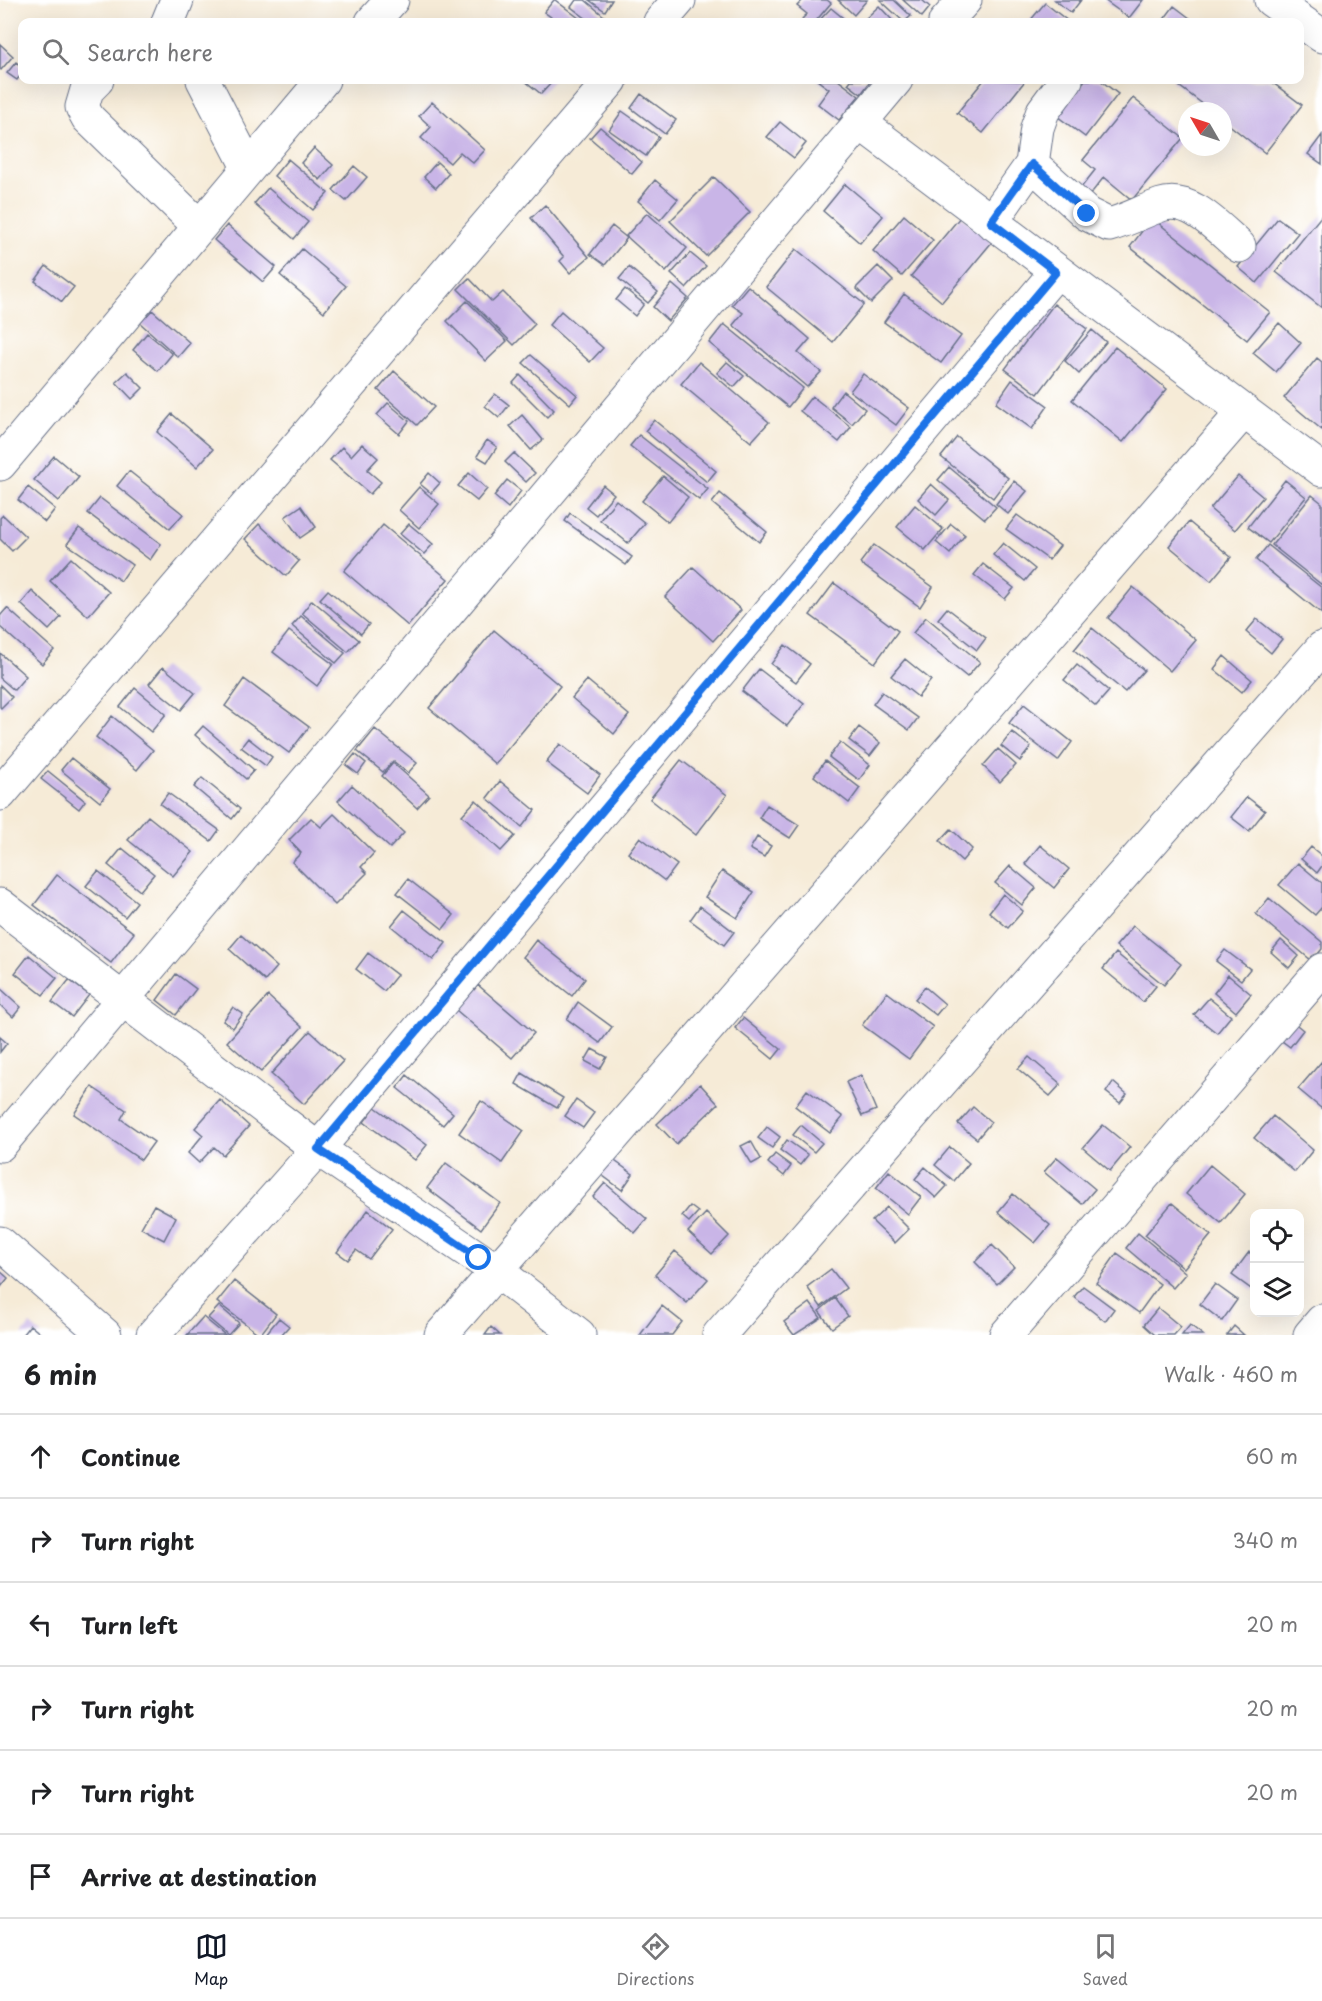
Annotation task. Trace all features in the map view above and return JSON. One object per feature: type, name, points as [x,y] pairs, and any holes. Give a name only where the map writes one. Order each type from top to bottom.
[{"type":"street","points":[[170,18],[177,0]]},
{"type":"street","points":[[663,18],[679,0]]},
{"type":"street","points":[[949,18],[965,0]]},
{"type":"street","points":[[1288,5],[1302,18]]},
{"type":"street","points":[[1304,20],[1322,36]]},
{"type":"street","points":[[94,84],[87,90],[82,108],[88,118],[199,226]]},
{"type":"street","points":[[205,84],[248,167]]},
{"type":"street","points":[[0,464],[320,84]]},
{"type":"street","points":[[0,794],[608,84]]},
{"type":"street","points":[[0,1145],[892,84]]},
{"type":"street","points":[[991,222],[1032,164],[1037,128],[1043,111],[1063,84]]},
{"type":"street","points":[[859,122],[1322,471]]},
{"type":"street","points":[[1032,164],[1087,214],[1109,225],[1133,219],[1163,204],[1188,205],[1239,246]]},
{"type":"street","points":[[153,1335],[318,1149],[1056,272]]},
{"type":"street","points":[[441,1335],[1244,411]]},
{"type":"street","points":[[719,1335],[1322,648]]},
{"type":"street","points":[[0,905],[318,1149],[497,1271],[579,1335]]},
{"type":"street","points":[[1006,1335],[1322,970]]},
{"type":"street","points":[[0,1243],[105,1335]]},
{"type":"street","points":[[1310,1335],[1322,1321]]},
{"type":"building","points":[[555,0],[579,18],[552,18],[544,12]]},
{"type":"building","points":[[576,0],[585,0],[604,16],[602,18],[586,18],[571,7]]},
{"type":"building","points":[[589,0],[612,0],[605,11]]},
{"type":"building","points":[[803,0],[827,0],[831,3],[818,18],[803,18],[807,14],[797,6]]},
{"type":"building","points":[[838,0],[867,0],[854,15]]},
{"type":"building","points":[[880,0],[894,0],[911,16],[900,18]]},
{"type":"building","points":[[903,0],[922,0],[930,7],[922,17]]},
{"type":"building","points":[[1055,0],[1081,0],[1071,13]]},
{"type":"building","points":[[1104,0],[1143,0],[1129,18]]},
{"type":"building","points":[[1045,3],[1064,18],[1032,18]]},
{"type":"building","points":[[879,6],[890,18],[866,18]]},
{"type":"building","points":[[1174,6],[1190,18],[1165,18]]},
{"type":"building","points":[[831,8],[843,18],[822,18]]},
{"type":"building","points":[[0,44],[13,56],[1,70],[0,69]]},
{"type":"building","points":[[16,62],[18,64],[17,80],[7,73]]},
{"type":"building","points":[[529,84],[550,84],[541,94]]},
{"type":"building","points":[[822,84],[843,84],[859,96],[839,120],[818,104],[829,89]]},
{"type":"building","points":[[848,84],[868,84],[861,94]]},
{"type":"building","points":[[981,84],[1023,84],[983,133],[957,113]]},
{"type":"building","points":[[1082,84],[1105,84],[1118,94],[1085,137],[1057,116]]},
{"type":"building","points":[[1176,84],[1274,84],[1302,105],[1265,153],[1232,127],[1232,102],[1200,102]]},
{"type":"building","points":[[641,94],[676,120],[665,134],[631,108]]},
{"type":"building","points":[[1133,98],[1178,134],[1178,144],[1132,200],[1104,177],[1085,201],[1076,194],[1095,170],[1083,160]]},
{"type":"building","points":[[432,102],[485,150],[473,163],[460,152],[450,163],[421,138],[431,127],[419,116]]},
{"type":"building","points":[[622,111],[659,137],[646,156],[609,130]]},
{"type":"building","points":[[780,122],[806,143],[794,158],[767,137]]},
{"type":"building","points":[[600,127],[642,162],[632,174],[590,138]]},
{"type":"building","points":[[1322,135],[1322,164],[1308,154]]},
{"type":"building","points":[[314,148],[333,165],[320,180],[301,163]]},
{"type":"building","points":[[288,159],[328,193],[313,210],[274,176]]},
{"type":"building","points":[[437,162],[449,173],[436,188],[424,177]]},
{"type":"building","points":[[354,166],[367,177],[346,201],[333,190]]},
{"type":"building","points":[[714,177],[750,212],[706,256],[670,221]]},
{"type":"building","points":[[655,180],[678,199],[660,220],[638,201]]},
{"type":"building","points":[[845,184],[883,216],[860,243],[823,211]]},
{"type":"building","points":[[268,188],[308,222],[294,239],[254,204]]},
{"type":"building","points":[[545,205],[589,257],[570,273],[560,261],[564,257],[531,218]]},
{"type":"building","points":[[647,213],[687,248],[666,272],[626,236]]},
{"type":"building","points":[[904,215],[933,240],[902,276],[873,251]]},
{"type":"building","points":[[1322,215],[1322,308],[1276,272]]},
{"type":"building","points":[[961,216],[992,242],[942,302],[911,276]]},
{"type":"building","points":[[1152,218],[1270,312],[1247,340],[1130,247]]},
{"type":"building","points":[[1278,218],[1298,233],[1257,283],[1238,267]]},
{"type":"building","points":[[227,225],[276,267],[263,282],[214,240]]},
{"type":"building","points":[[612,226],[627,238],[605,265],[590,254]]},
{"type":"building","points":[[302,249],[346,286],[324,312],[280,275]]},
{"type":"building","points":[[796,249],[864,304],[833,342],[766,287]]},
{"type":"building","points":[[690,253],[706,266],[686,288],[671,274]]},
{"type":"building","points":[[46,266],[74,287],[62,302],[35,281]]},
{"type":"building","points":[[878,266],[893,281],[871,303],[856,288]]},
{"type":"building","points":[[629,267],[658,292],[648,303],[619,279]]},
{"type":"building","points":[[469,278],[492,302],[503,292],[535,324],[514,345],[458,289]]},
{"type":"building","points":[[672,284],[688,298],[668,321],[653,307]]},
{"type":"building","points":[[748,286],[810,339],[798,353],[821,372],[807,387],[733,325],[743,313],[732,305]]},
{"type":"building","points":[[625,289],[644,304],[635,316],[616,300]]},
{"type":"building","points":[[904,294],[961,336],[941,363],[884,322]]},
{"type":"building","points":[[467,301],[507,341],[486,361],[447,321]]},
{"type":"building","points":[[1054,304],[1087,329],[1038,394],[1005,369]]},
{"type":"building","points":[[152,310],[190,343],[178,357],[140,323]]},
{"type":"building","points":[[561,311],[603,348],[590,362],[549,325]]},
{"type":"building","points":[[1279,323],[1301,343],[1276,372],[1253,353]]},
{"type":"building","points":[[724,324],[803,388],[788,407],[709,343]]},
{"type":"building","points":[[1092,330],[1106,342],[1079,374],[1065,361]]},
{"type":"building","points":[[147,333],[172,354],[158,371],[133,350]]},
{"type":"building","points":[[1115,347],[1167,389],[1123,442],[1072,400]]},
{"type":"building","points":[[531,355],[577,395],[570,404],[523,363]]},
{"type":"building","points":[[1317,358],[1322,362],[1322,430],[1284,398]]},
{"type":"building","points":[[699,362],[769,422],[751,442],[681,384]]},
{"type":"building","points":[[727,362],[744,376],[734,387],[717,373]]},
{"type":"building","points":[[394,371],[434,407],[417,425],[378,390]]},
{"type":"building","points":[[127,372],[143,388],[132,399],[116,382]]},
{"type":"building","points":[[863,374],[909,408],[896,425],[850,391]]},
{"type":"building","points":[[520,375],[554,410],[547,417],[513,383]]},
{"type":"building","points":[[1012,380],[1048,406],[1032,429],[996,403]]},
{"type":"building","points":[[843,391],[865,409],[852,424],[831,407]]},
{"type":"building","points":[[495,394],[509,405],[499,418],[485,406]]},
{"type":"building","points":[[812,396],[851,427],[839,442],[800,411]]},
{"type":"building","points":[[388,403],[409,421],[399,434],[377,415]]},
{"type":"building","points":[[172,414],[213,449],[197,467],[157,432]]},
{"type":"building","points":[[522,415],[543,440],[531,450],[510,426]]},
{"type":"building","points":[[654,420],[716,471],[707,482],[645,431]]},
{"type":"building","points":[[639,435],[708,489],[699,500],[630,446]]},
{"type":"building","points":[[957,437],[1008,478],[993,498],[941,457]]},
{"type":"building","points":[[487,440],[497,447],[487,462],[477,456]]},
{"type":"building","points":[[362,444],[378,458],[367,470],[381,482],[370,494],[330,460],[342,447],[351,456]]},
{"type":"building","points":[[514,453],[535,473],[526,482],[505,462]]},
{"type":"building","points":[[54,456],[79,477],[59,501],[34,480]]},
{"type":"building","points":[[949,467],[996,507],[985,519],[938,480]]},
{"type":"building","points":[[129,471],[183,514],[170,529],[117,486]]},
{"type":"building","points":[[429,473],[440,483],[431,493],[420,484]]},
{"type":"building","points":[[469,473],[487,489],[477,501],[458,486]]},
{"type":"building","points":[[663,476],[688,497],[668,522],[642,501]]},
{"type":"building","points":[[1238,476],[1263,497],[1235,530],[1210,509]]},
{"type":"building","points":[[507,480],[521,491],[508,508],[494,496]]},
{"type":"building","points":[[1285,480],[1306,497],[1269,543],[1248,527]]},
{"type":"building","points":[[1014,481],[1027,491],[1008,514],[996,504]]},
{"type":"building","points":[[931,484],[949,500],[936,515],[918,499]]},
{"type":"building","points":[[603,485],[614,494],[596,515],[586,507]]},
{"type":"building","points":[[28,487],[55,509],[45,522],[18,500]]},
{"type":"building","points":[[419,487],[439,504],[419,528],[399,510]]},
{"type":"building","points":[[720,493],[767,532],[759,542],[712,503]]},
{"type":"building","points":[[1312,495],[1322,503],[1322,585],[1272,545]]},
{"type":"building","points":[[100,498],[161,544],[150,560],[88,513]]},
{"type":"building","points":[[616,500],[645,523],[628,543],[600,520]]},
{"type":"building","points":[[915,505],[943,529],[925,550],[897,527]]},
{"type":"building","points":[[301,506],[316,527],[300,538],[285,517]]},
{"type":"building","points":[[570,513],[632,557],[626,565],[565,521]]},
{"type":"building","points":[[3,515],[26,537],[12,551],[0,539],[0,518]]},
{"type":"building","points":[[1017,515],[1060,546],[1049,560],[1006,529]]},
{"type":"building","points":[[1189,522],[1231,557],[1211,581],[1169,546]]},
{"type":"building","points":[[259,524],[299,561],[286,576],[245,539]]},
{"type":"building","points":[[409,524],[433,544],[424,554],[400,534]]},
{"type":"building","points":[[951,524],[965,535],[950,554],[936,542]]},
{"type":"building","points":[[383,525],[448,579],[408,626],[344,571]]},
{"type":"building","points":[[79,528],[132,565],[121,581],[67,544]]},
{"type":"building","points":[[1003,543],[1035,569],[1025,581],[993,555]]},
{"type":"building","points":[[874,545],[933,587],[920,607],[860,563]]},
{"type":"building","points":[[1268,545],[1322,588],[1322,614],[1256,560]]},
{"type":"building","points":[[71,558],[109,592],[88,616],[50,581]]},
{"type":"building","points":[[983,564],[1014,588],[1005,599],[974,575]]},
{"type":"building","points":[[693,567],[741,610],[713,641],[665,597]]},
{"type":"building","points":[[834,583],[898,631],[875,663],[810,615]]},
{"type":"building","points":[[1133,587],[1196,640],[1170,671],[1108,618]]},
{"type":"building","points":[[328,590],[369,624],[361,634],[320,599]]},
{"type":"building","points":[[32,591],[61,617],[49,630],[21,604]]},
{"type":"building","points":[[312,600],[359,640],[348,652],[302,613]]},
{"type":"building","points":[[7,608],[54,650],[42,664],[0,627],[0,616]]},
{"type":"building","points":[[947,608],[986,638],[977,650],[938,619]]},
{"type":"building","points":[[301,616],[345,653],[336,663],[292,626]]},
{"type":"building","points":[[926,617],[980,662],[967,677],[913,633]]},
{"type":"building","points":[[1257,619],[1282,639],[1271,653],[1246,632]]},
{"type":"building","points":[[1092,628],[1144,670],[1125,692],[1074,650]]},
{"type":"building","points":[[494,630],[560,686],[495,764],[429,708]]},
{"type":"building","points":[[289,631],[333,664],[317,686],[273,652]]},
{"type":"building","points":[[785,645],[810,664],[796,682],[771,664]]},
{"type":"building","points":[[0,653],[26,676],[14,690],[0,678]]},
{"type":"building","points":[[1224,656],[1252,680],[1242,692],[1214,669]]},
{"type":"building","points":[[905,659],[931,680],[918,697],[891,676]]},
{"type":"building","points":[[1077,665],[1109,691],[1096,706],[1064,680]]},
{"type":"building","points":[[163,667],[195,693],[181,710],[149,684]]},
{"type":"building","points":[[759,669],[804,704],[787,726],[742,691]]},
{"type":"building","points":[[244,679],[309,727],[289,753],[225,706]]},
{"type":"building","points":[[587,680],[629,715],[614,734],[572,698]]},
{"type":"building","points":[[0,685],[12,697],[1,708],[0,707]]},
{"type":"building","points":[[135,688],[166,714],[151,732],[120,707]]},
{"type":"building","points":[[882,692],[918,718],[909,730],[873,704]]},
{"type":"building","points":[[1024,704],[1072,742],[1058,761],[1009,723]]},
{"type":"building","points":[[112,716],[153,750],[137,770],[96,737]]},
{"type":"building","points":[[203,726],[254,770],[246,779],[195,735]]},
{"type":"building","points":[[859,727],[880,743],[870,756],[849,740]]},
{"type":"building","points":[[375,729],[417,763],[408,773],[393,761],[383,772],[357,751]]},
{"type":"building","points":[[1012,732],[1031,747],[1020,761],[1001,746]]},
{"type":"building","points":[[248,738],[272,757],[266,766],[241,747]]},
{"type":"building","points":[[840,742],[870,765],[859,780],[829,757]]},
{"type":"building","points":[[560,744],[600,775],[587,793],[546,762]]},
{"type":"building","points":[[998,749],[1016,765],[1000,782],[983,766]]},
{"type":"building","points":[[355,754],[366,763],[358,774],[346,765]]},
{"type":"building","points":[[71,758],[110,789],[100,802],[61,770]]},
{"type":"building","points":[[681,760],[727,795],[696,835],[650,799]]},
{"type":"building","points":[[825,761],[860,788],[849,803],[814,776]]},
{"type":"building","points":[[393,763],[429,795],[417,808],[382,776]]},
{"type":"building","points":[[48,771],[85,801],[79,809],[41,779]]},
{"type":"building","points":[[202,778],[240,809],[232,819],[194,787]]},
{"type":"building","points":[[500,781],[535,810],[522,827],[487,798]]},
{"type":"building","points":[[352,785],[404,833],[390,848],[338,801]]},
{"type":"building","points":[[168,793],[219,830],[211,841],[160,804]]},
{"type":"building","points":[[1247,797],[1265,811],[1249,831],[1231,817]]},
{"type":"building","points":[[476,800],[515,836],[501,851],[462,815]]},
{"type":"building","points":[[767,805],[799,825],[790,838],[759,818]]},
{"type":"building","points":[[334,814],[374,853],[361,867],[367,873],[335,905],[292,862],[301,853],[289,840],[311,818],[321,827]]},
{"type":"building","points":[[148,816],[193,852],[173,876],[128,840]]},
{"type":"building","points":[[951,829],[972,849],[962,861],[940,841]]},
{"type":"building","points":[[640,837],[677,865],[665,881],[628,853]]},
{"type":"building","points":[[757,837],[771,846],[764,857],[750,849]]},
{"type":"building","points":[[1040,845],[1069,869],[1054,888],[1025,864]]},
{"type":"building","points":[[1311,847],[1322,856],[1322,866],[1317,873],[1301,859]]},
{"type":"building","points":[[122,848],[154,874],[140,891],[108,865]]},
{"type":"building","points":[[1298,863],[1322,883],[1322,907],[1315,915],[1279,885]]},
{"type":"building","points":[[1010,866],[1036,888],[1022,905],[995,883]]},
{"type":"building","points":[[98,871],[137,902],[125,917],[86,886]]},
{"type":"building","points":[[722,871],[754,892],[737,918],[705,897]]},
{"type":"building","points":[[57,875],[134,933],[111,963],[34,905]]},
{"type":"building","points":[[408,879],[454,915],[443,929],[397,893]]},
{"type":"building","points":[[1003,894],[1023,911],[1008,928],[989,912]]},
{"type":"building","points":[[1269,898],[1322,942],[1322,949],[1312,961],[1256,914]]},
{"type":"building","points":[[700,906],[734,932],[724,945],[690,920]]},
{"type":"building","points":[[404,910],[446,943],[433,960],[391,926]]},
{"type":"building","points":[[1133,926],[1181,964],[1164,985],[1116,946]]},
{"type":"building","points":[[241,935],[277,967],[265,981],[229,949]]},
{"type":"building","points":[[536,940],[585,979],[572,996],[523,957]]},
{"type":"building","points":[[1281,940],[1299,956],[1289,968],[1271,952]]},
{"type":"building","points":[[1225,950],[1250,969],[1241,980],[1216,961]]},
{"type":"building","points":[[368,953],[397,975],[384,991],[356,969]]},
{"type":"building","points":[[1116,953],[1156,986],[1143,1002],[1103,969]]},
{"type":"building","points":[[29,955],[57,978],[43,995],[15,973]]},
{"type":"building","points":[[176,974],[196,989],[176,1015],[157,1000]]},
{"type":"building","points":[[1228,975],[1251,994],[1236,1012],[1214,993]]},
{"type":"building","points":[[69,980],[89,995],[72,1017],[52,1002]]},
{"type":"building","points":[[478,985],[534,1033],[512,1058],[456,1010]]},
{"type":"building","points":[[925,987],[945,1004],[936,1015],[915,999]]},
{"type":"building","points":[[0,988],[21,1007],[13,1017],[0,1005]]},
{"type":"building","points":[[887,992],[933,1027],[909,1059],[862,1025]]},
{"type":"building","points":[[268,996],[302,1027],[261,1072],[227,1042]]},
{"type":"building","points":[[1209,998],[1231,1016],[1217,1033],[1194,1015]]},
{"type":"building","points":[[578,1002],[612,1027],[600,1043],[567,1019]]},
{"type":"building","points":[[233,1007],[243,1014],[233,1028],[223,1021]]},
{"type":"building","points":[[743,1018],[781,1049],[773,1059],[735,1028]]},
{"type":"building","points":[[1292,1021],[1303,1030],[1290,1047],[1278,1038]]},
{"type":"building","points":[[310,1031],[343,1061],[304,1104],[271,1074]]},
{"type":"building","points":[[0,1037],[7,1043],[0,1052]]},
{"type":"building","points":[[592,1049],[607,1057],[600,1069],[585,1061]]},
{"type":"building","points":[[1029,1057],[1061,1084],[1050,1096],[1018,1069]]},
{"type":"building","points":[[1322,1061],[1322,1109],[1298,1089]]},
{"type":"building","points":[[522,1073],[563,1098],[557,1108],[516,1084]]},
{"type":"building","points":[[407,1075],[453,1113],[443,1125],[397,1088]]},
{"type":"building","points":[[861,1075],[876,1110],[862,1116],[846,1082]]},
{"type":"building","points":[[1113,1082],[1127,1094],[1120,1103],[1106,1092]]},
{"type":"building","points":[[700,1084],[718,1104],[676,1144],[657,1124]]},
{"type":"building","points":[[92,1087],[126,1110],[121,1119],[154,1142],[141,1160],[74,1114]]},
{"type":"building","points":[[807,1090],[843,1117],[830,1133],[795,1106]]},
{"type":"building","points":[[220,1100],[249,1126],[223,1155],[214,1147],[199,1163],[188,1153],[203,1135],[195,1128]]},
{"type":"building","points":[[576,1100],[594,1113],[583,1128],[565,1116]]},
{"type":"building","points":[[481,1101],[524,1131],[502,1163],[459,1133]]},
{"type":"building","points":[[375,1107],[427,1145],[415,1160],[364,1122]]},
{"type":"building","points":[[973,1107],[991,1122],[977,1139],[958,1124]]},
{"type":"building","points":[[1273,1116],[1313,1150],[1295,1172],[1254,1138]]},
{"type":"building","points":[[801,1125],[822,1143],[814,1152],[793,1135]]},
{"type":"building","points":[[1103,1125],[1130,1147],[1110,1171],[1083,1148]]},
{"type":"building","points":[[767,1127],[780,1137],[772,1148],[758,1138]]},
{"type":"building","points":[[787,1140],[808,1155],[800,1165],[780,1150]]},
{"type":"building","points":[[751,1141],[761,1159],[752,1164],[741,1146]]},
{"type":"building","points":[[950,1147],[969,1163],[954,1181],[935,1165]]},
{"type":"building","points":[[602,1152],[633,1174],[622,1190],[591,1167]]},
{"type":"building","points":[[775,1154],[791,1166],[784,1176],[768,1163]]},
{"type":"building","points":[[1057,1157],[1095,1189],[1082,1204],[1044,1172]]},
{"type":"building","points":[[446,1163],[500,1203],[481,1229],[427,1188]]},
{"type":"building","points":[[1210,1165],[1245,1194],[1221,1223],[1186,1194]]},
{"type":"building","points":[[925,1167],[947,1186],[936,1198],[915,1179]]},
{"type":"building","points":[[889,1171],[921,1197],[908,1214],[876,1188]]},
{"type":"building","points":[[605,1183],[647,1219],[635,1233],[593,1197]]},
{"type":"building","points":[[1013,1194],[1050,1225],[1035,1243],[998,1212]]},
{"type":"building","points":[[1172,1203],[1211,1235],[1184,1268],[1145,1235]]},
{"type":"building","points":[[154,1205],[176,1217],[164,1240],[141,1228]]},
{"type":"building","points":[[690,1206],[698,1212],[689,1222],[682,1216]]},
{"type":"building","points":[[887,1207],[909,1229],[895,1243],[872,1221]]},
{"type":"building","points":[[368,1210],[392,1229],[369,1259],[356,1250],[348,1260],[337,1252]]},
{"type":"building","points":[[706,1213],[729,1236],[712,1254],[688,1232]]},
{"type":"building","points":[[1138,1233],[1186,1273],[1173,1288],[1126,1248]]},
{"type":"building","points":[[992,1245],[1014,1267],[997,1284],[975,1262]]},
{"type":"building","points":[[675,1251],[708,1279],[687,1303],[655,1275]]},
{"type":"building","points":[[1249,1252],[1250,1288],[1232,1275]]},
{"type":"building","points":[[1117,1253],[1160,1284],[1139,1313],[1096,1283]]},
{"type":"building","points":[[831,1269],[846,1288],[821,1307],[807,1287]]},
{"type":"building","points":[[0,1271],[8,1278],[0,1288]]},
{"type":"building","points":[[234,1281],[276,1314],[260,1335],[217,1302]]},
{"type":"building","points":[[1215,1284],[1237,1300],[1222,1321],[1200,1304]]},
{"type":"building","points":[[1083,1286],[1114,1309],[1105,1321],[1074,1297]]},
{"type":"building","points":[[835,1298],[848,1316],[832,1328],[819,1311]]},
{"type":"building","points":[[810,1303],[821,1318],[794,1335],[784,1322]]},
{"type":"building","points":[[219,1306],[239,1323],[228,1335],[208,1318]]},
{"type":"building","points":[[662,1306],[682,1322],[672,1335],[640,1335]]},
{"type":"building","points":[[1158,1308],[1181,1327],[1174,1335],[1155,1335],[1144,1325]]},
{"type":"building","points":[[203,1317],[225,1335],[187,1335]]},
{"type":"building","points":[[279,1318],[289,1326],[281,1335],[265,1335]]},
{"type":"building","points":[[30,1325],[42,1335],[22,1335]]},
{"type":"building","points":[[1190,1325],[1203,1335],[1182,1335]]},
{"type":"building","points":[[1234,1326],[1244,1335],[1227,1335]]},
{"type":"building","points":[[491,1327],[500,1335],[485,1335]]},
{"type":"route","points":[[479,1258],[318,1149],[1056,272],[991,222],[1032,164],[1087,214]]}]
